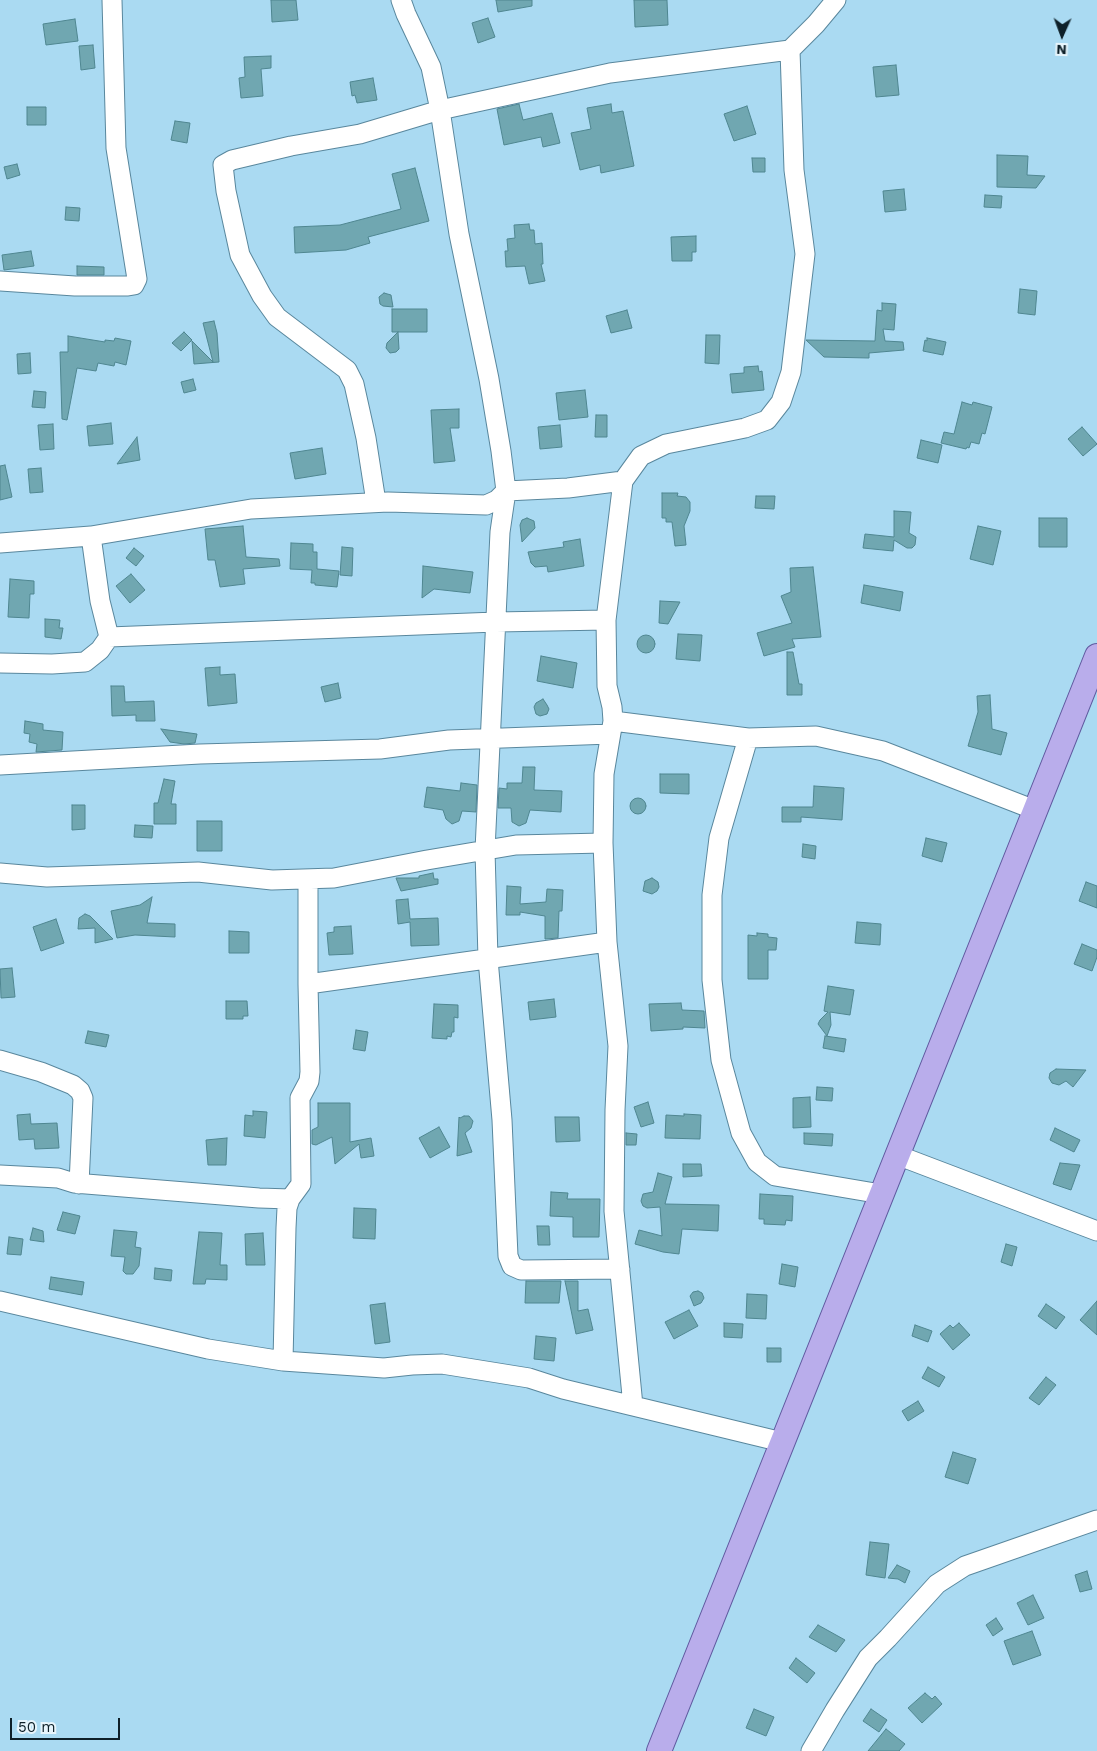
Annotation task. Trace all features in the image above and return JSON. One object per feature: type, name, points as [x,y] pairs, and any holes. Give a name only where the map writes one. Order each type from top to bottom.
[{"type":"main road","points":[[659,1751],[1097,656]]},
{"type":"street","points":[[0,281],[76,286],[128,286],[134,285],[137,279],[116,148],[112,0]]},
{"type":"street","points":[[401,0],[431,67],[440,110],[459,234],[500,442],[506,491],[500,532],[485,850],[488,958],[502,1120],[508,1256],[512,1266],[521,1270],[620,1268]]},
{"type":"street","points":[[376,502],[366,438],[354,384],[347,370],[277,317],[262,296],[240,255],[226,191],[223,165],[232,160],[291,146],[360,134],[440,110],[610,73],[790,50],[816,24],[836,0]]},
{"type":"street","points":[[633,1406],[614,1211],[618,1046],[607,942],[603,843],[604,774],[612,728],[612,707],[607,686],[606,620],[623,481],[641,456],[666,444],[745,428],[767,420],[781,402],[791,372],[806,254],[794,170],[790,50]]},
{"type":"street","points":[[0,543],[91,536],[251,509],[376,502],[486,505],[497,500],[506,491],[568,488],[623,481]]},
{"type":"street","points":[[0,663],[52,664],[84,662],[100,650],[109,637],[100,601],[91,536]]},
{"type":"street","points":[[109,637],[496,622],[606,620]]},
{"type":"street","points":[[0,764],[200,754],[380,748],[449,740],[491,739],[612,728],[748,738],[816,736],[883,751],[1035,810]]},
{"type":"street","points":[[748,738],[720,838],[712,895],[712,980],[721,1060],[740,1132],[757,1162],[775,1176],[881,1194]]},
{"type":"street","points":[[0,873],[48,877],[198,872],[272,880],[334,878],[516,845],[603,843]]},
{"type":"street","points":[[282,1361],[286,1218],[290,1199],[301,1184],[300,1098],[309,1080],[310,1072],[308,879]]},
{"type":"street","points":[[308,984],[607,942]]},
{"type":"street","points":[[0,1060],[41,1072],[73,1085],[80,1091],[83,1098],[80,1184]]},
{"type":"street","points":[[897,1155],[1097,1231]]},
{"type":"street","points":[[0,1175],[58,1178],[80,1184],[290,1199]]},
{"type":"street","points":[[0,1301],[208,1350],[282,1361],[384,1368],[442,1364],[528,1378],[564,1390],[782,1442]]},
{"type":"street","points":[[811,1751],[868,1658],[937,1584],[966,1566],[1097,1520]]},
{"type":"building","points":[[271,0],[296,0],[298,20],[272,22]]},
{"type":"building","points":[[496,0],[532,0],[532,6],[498,12]]},
{"type":"building","points":[[634,0],[667,0],[668,25],[635,27]]},
{"type":"building","points":[[488,18],[495,37],[478,43],[472,23]]},
{"type":"building","points":[[75,19],[78,41],[46,45],[43,24]]},
{"type":"building","points":[[93,45],[95,68],[81,70],[79,46]]},
{"type":"building","points":[[271,56],[271,68],[261,69],[263,96],[241,98],[239,78],[245,77],[244,57]]},
{"type":"building","points":[[896,65],[899,95],[876,97],[873,67]]},
{"type":"building","points":[[373,78],[377,100],[357,103],[355,95],[352,96],[350,82]]},
{"type":"building","points":[[519,104],[523,120],[552,113],[560,143],[543,147],[541,137],[504,145],[497,109]]},
{"type":"building","points":[[611,104],[612,113],[623,111],[634,166],[601,173],[600,165],[580,170],[571,133],[591,129],[587,108]]},
{"type":"building","points":[[747,106],[756,134],[734,141],[724,114]]},
{"type":"building","points":[[27,107],[46,107],[46,125],[27,125]]},
{"type":"building","points":[[175,121],[190,123],[187,143],[171,140]]},
{"type":"building","points":[[997,155],[1028,156],[1027,175],[1045,176],[1036,188],[997,187]]},
{"type":"building","points":[[752,158],[765,158],[765,172],[753,172]]},
{"type":"building","points":[[17,164],[20,175],[7,179],[4,167]]},
{"type":"building","points":[[415,168],[429,221],[368,237],[370,243],[346,250],[295,253],[294,227],[340,225],[401,209],[392,174]]},
{"type":"building","points":[[904,189],[906,210],[885,212],[883,191]]},
{"type":"building","points":[[985,195],[1002,196],[1001,208],[984,207]]},
{"type":"building","points":[[66,207],[80,208],[79,221],[65,220]]},
{"type":"building","points":[[529,224],[530,230],[534,230],[535,244],[542,243],[543,264],[541,264],[545,281],[529,284],[525,266],[506,267],[505,251],[508,251],[507,239],[515,238],[514,225]]},
{"type":"building","points":[[696,236],[696,252],[692,252],[692,261],[672,261],[671,237]]},
{"type":"building","points":[[31,251],[34,266],[4,270],[2,255]]},
{"type":"building","points":[[77,266],[104,267],[104,275],[77,275]]},
{"type":"building","points":[[1020,289],[1037,291],[1035,315],[1018,313]]},
{"type":"building","points":[[384,293],[391,295],[393,307],[380,304],[379,297]]},
{"type":"building","points":[[882,303],[896,304],[894,330],[883,329],[885,341],[903,342],[904,350],[869,353],[869,358],[824,357],[806,340],[875,341],[877,310],[882,311]]},
{"type":"building","points":[[392,309],[427,309],[427,332],[392,332]]},
{"type":"building","points":[[627,310],[632,328],[611,333],[606,316]]},
{"type":"building","points":[[214,321],[217,333],[219,362],[194,364],[192,341],[213,362],[203,323]]},
{"type":"building","points":[[184,332],[192,340],[181,351],[172,343]]},
{"type":"building","points":[[398,332],[399,349],[396,352],[390,353],[386,348],[387,343]]},
{"type":"building","points":[[706,335],[720,335],[719,364],[705,363]]},
{"type":"building","points":[[68,336],[105,342],[105,340],[114,341],[115,338],[131,341],[126,365],[115,362],[114,366],[98,363],[96,371],[77,368],[67,420],[62,419],[60,352],[68,352]]},
{"type":"building","points":[[927,338],[946,342],[943,355],[923,351]]},
{"type":"building","points":[[30,353],[31,373],[18,374],[17,354]]},
{"type":"building","points":[[758,366],[759,372],[762,371],[764,390],[732,393],[730,374],[744,373],[744,367]]},
{"type":"building","points":[[193,379],[196,390],[184,393],[181,382]]},
{"type":"building","points":[[585,390],[588,417],[559,420],[556,393]]},
{"type":"building","points":[[34,391],[46,392],[45,408],[32,407]]},
{"type":"building","points":[[962,402],[972,405],[973,402],[992,407],[985,434],[982,433],[979,444],[971,442],[969,448],[967,447],[966,449],[941,443],[944,432],[954,434]]},
{"type":"building","points":[[459,409],[459,428],[450,428],[455,461],[434,463],[431,410]]},
{"type":"building","points":[[596,415],[607,415],[607,437],[595,437]]},
{"type":"building","points":[[111,423],[113,444],[89,446],[87,426]]},
{"type":"building","points":[[53,424],[54,449],[40,450],[38,425]]},
{"type":"building","points":[[560,425],[562,447],[540,449],[538,427]]},
{"type":"building","points":[[1082,427],[1097,444],[1083,456],[1068,439]]},
{"type":"building","points":[[137,437],[140,460],[117,464]]},
{"type":"building","points":[[921,440],[942,445],[938,463],[917,458]]},
{"type":"building","points":[[322,448],[326,474],[295,479],[290,453]]},
{"type":"building","points":[[5,465],[12,497],[0,500],[0,466]]},
{"type":"building","points":[[41,468],[43,492],[30,493],[28,469]]},
{"type":"building","points":[[662,493],[678,493],[677,496],[686,497],[690,502],[690,511],[684,526],[686,545],[675,546],[672,522],[666,522],[666,518],[662,518]]},
{"type":"building","points":[[756,496],[775,496],[774,509],[755,508]]},
{"type":"building","points":[[894,511],[911,512],[909,533],[916,537],[915,545],[912,548],[907,548],[894,540],[893,551],[863,548],[865,534],[894,537]]},
{"type":"building","points":[[527,518],[534,521],[535,528],[522,542],[520,525],[522,520]]},
{"type":"building","points":[[1039,518],[1067,518],[1067,547],[1039,547]]},
{"type":"building","points":[[243,526],[246,557],[279,559],[280,566],[243,569],[245,584],[220,587],[215,560],[208,560],[205,529]]},
{"type":"building","points":[[978,526],[1001,531],[993,565],[970,559]]},
{"type":"building","points":[[580,539],[584,566],[548,572],[547,566],[535,567],[531,563],[528,552],[564,547],[563,542]]},
{"type":"building","points":[[291,543],[313,544],[313,552],[317,552],[317,569],[339,571],[337,587],[311,583],[312,570],[290,569]]},
{"type":"building","points":[[342,547],[353,548],[352,576],[340,575]]},
{"type":"building","points":[[134,548],[144,556],[136,566],[126,558]]},
{"type":"building","points":[[423,566],[473,572],[470,593],[434,589],[422,598]]},
{"type":"building","points":[[813,567],[821,637],[792,639],[795,647],[764,656],[757,633],[792,623],[781,596],[791,592],[790,568]]},
{"type":"building","points":[[131,574],[145,590],[130,603],[116,586]]},
{"type":"building","points":[[10,579],[34,581],[34,594],[30,594],[29,618],[8,617]]},
{"type":"building","points":[[864,585],[903,592],[900,611],[861,603]]},
{"type":"building","points":[[660,601],[680,602],[668,624],[659,623]]},
{"type":"building","points":[[45,619],[60,620],[59,628],[63,628],[61,639],[45,637]]},
{"type":"building","points":[[678,634],[702,635],[700,661],[676,659]]},
{"type":"building","points":[[642,635],[650,635],[655,640],[653,651],[642,653],[637,648],[637,640]]},
{"type":"building","points":[[787,652],[793,652],[799,684],[802,684],[802,695],[787,695]]},
{"type":"building","points":[[541,656],[577,663],[573,688],[537,681]]},
{"type":"building","points":[[220,667],[220,675],[235,674],[237,703],[208,706],[205,668]]},
{"type":"building","points":[[338,683],[341,698],[325,702],[321,687]]},
{"type":"building","points":[[111,686],[124,686],[125,702],[154,701],[155,721],[136,721],[136,715],[112,716]]},
{"type":"building","points":[[990,695],[992,729],[1007,733],[1001,755],[968,746],[978,712],[977,696]]},
{"type":"building","points":[[543,699],[549,709],[547,714],[540,716],[536,714],[534,707],[536,703]]},
{"type":"building","points":[[25,721],[43,724],[43,730],[63,732],[62,750],[36,752],[37,744],[29,742],[30,734],[24,733]]},
{"type":"building","points":[[161,729],[197,734],[195,743],[170,742]]},
{"type":"building","points":[[523,767],[535,767],[534,790],[562,791],[561,812],[530,810],[526,823],[519,826],[512,822],[511,808],[498,808],[499,788],[507,789],[507,783],[522,783]]},
{"type":"building","points":[[660,774],[689,774],[689,794],[660,793]]},
{"type":"building","points":[[164,779],[175,781],[171,804],[176,804],[176,824],[154,824],[154,803],[158,803]]},
{"type":"building","points":[[461,783],[477,785],[476,812],[462,811],[459,821],[452,824],[446,819],[443,810],[424,807],[427,787],[460,791]]},
{"type":"building","points":[[814,786],[844,788],[842,820],[801,817],[801,822],[782,822],[782,807],[813,807]]},
{"type":"building","points":[[638,798],[644,800],[646,806],[644,812],[638,814],[632,812],[630,806],[632,800]]},
{"type":"building","points":[[72,805],[85,805],[85,829],[72,830]]},
{"type":"building","points":[[197,821],[222,821],[222,851],[197,851]]},
{"type":"building","points":[[135,825],[153,826],[152,838],[134,837]]},
{"type":"building","points":[[926,838],[947,843],[942,862],[922,856]]},
{"type":"building","points":[[803,844],[816,846],[815,859],[802,857]]},
{"type":"building","points":[[433,873],[434,879],[438,879],[438,884],[401,891],[396,878],[419,878],[419,876]]},
{"type":"building","points":[[652,878],[658,882],[659,887],[652,894],[643,891],[645,881]]},
{"type":"building","points":[[1086,882],[1097,886],[1097,908],[1079,901]]},
{"type":"building","points":[[507,886],[521,887],[520,904],[546,902],[547,889],[563,890],[562,911],[559,911],[558,938],[545,939],[545,916],[520,912],[520,915],[506,915]]},
{"type":"building","points":[[152,897],[147,923],[175,924],[175,937],[135,935],[117,938],[111,911],[140,905]]},
{"type":"building","points":[[408,899],[410,919],[438,918],[439,945],[411,946],[410,922],[398,924],[396,900]]},
{"type":"building","points":[[85,914],[90,916],[113,939],[95,943],[95,928],[78,929],[79,918]]},
{"type":"building","points":[[56,919],[64,943],[41,951],[33,927]]},
{"type":"building","points":[[857,922],[881,924],[880,945],[855,943]]},
{"type":"building","points":[[351,926],[353,954],[329,955],[327,933],[334,932],[334,927]]},
{"type":"building","points":[[229,931],[249,932],[249,953],[229,953]]},
{"type":"building","points":[[757,933],[768,934],[768,937],[777,938],[776,950],[768,950],[768,979],[748,979],[748,935],[757,936]]},
{"type":"building","points":[[1082,944],[1097,950],[1097,957],[1092,971],[1074,964]]},
{"type":"building","points":[[12,968],[15,997],[1,998],[0,969]]},
{"type":"building","points":[[828,986],[854,990],[850,1015],[830,1012],[831,1025],[827,1036],[818,1024],[828,1012],[824,1011]]},
{"type":"building","points":[[554,999],[556,1017],[530,1020],[528,1002]]},
{"type":"building","points":[[226,1001],[247,1001],[248,1016],[243,1016],[243,1019],[226,1019]]},
{"type":"building","points":[[681,1003],[682,1010],[704,1011],[705,1028],[683,1027],[683,1029],[651,1031],[649,1004]]},
{"type":"building","points":[[434,1004],[458,1005],[458,1018],[454,1017],[454,1032],[452,1032],[451,1037],[447,1036],[447,1039],[432,1038]]},
{"type":"building","points":[[356,1030],[368,1032],[365,1051],[353,1049]]},
{"type":"building","points":[[88,1031],[109,1035],[106,1047],[85,1043]]},
{"type":"building","points":[[825,1036],[846,1039],[844,1052],[823,1048]]},
{"type":"building","points":[[1056,1069],[1086,1070],[1073,1087],[1066,1081],[1059,1085],[1052,1083],[1049,1078],[1050,1073]]},
{"type":"building","points":[[817,1087],[833,1088],[832,1101],[816,1100]]},
{"type":"building","points":[[810,1097],[811,1127],[793,1128],[793,1098]]},
{"type":"building","points":[[648,1102],[654,1123],[641,1127],[634,1107]]},
{"type":"building","points":[[318,1103],[350,1103],[350,1142],[371,1138],[374,1156],[361,1158],[359,1144],[335,1164],[332,1137],[316,1145],[312,1144],[312,1130],[318,1127]]},
{"type":"building","points":[[253,1111],[267,1112],[265,1138],[244,1136],[245,1115],[253,1116]]},
{"type":"building","points":[[30,1114],[31,1124],[57,1123],[59,1148],[35,1149],[34,1139],[19,1140],[17,1115]]},
{"type":"building","points":[[684,1114],[701,1115],[700,1139],[665,1138],[666,1115],[684,1116]]},
{"type":"building","points":[[469,1116],[473,1121],[471,1128],[465,1133],[472,1152],[457,1156],[459,1117]]},
{"type":"building","points":[[555,1117],[579,1117],[580,1141],[556,1142]]},
{"type":"building","points":[[439,1127],[450,1147],[430,1158],[419,1138]]},
{"type":"building","points":[[1055,1128],[1080,1140],[1074,1152],[1050,1140]]},
{"type":"building","points":[[626,1133],[637,1134],[636,1145],[626,1145]]},
{"type":"building","points":[[804,1133],[833,1134],[832,1146],[804,1144]]},
{"type":"building","points":[[227,1138],[226,1165],[208,1165],[206,1140]]},
{"type":"building","points":[[1060,1163],[1080,1165],[1071,1190],[1053,1184]]},
{"type":"building","points":[[683,1164],[701,1164],[702,1176],[683,1177]]},
{"type":"building","points":[[658,1173],[672,1177],[665,1204],[719,1205],[718,1231],[682,1229],[679,1254],[663,1252],[635,1244],[639,1230],[662,1236],[660,1207],[647,1208],[643,1206],[641,1201],[643,1194],[653,1192]]},
{"type":"building","points":[[551,1192],[568,1193],[567,1199],[600,1199],[599,1237],[573,1237],[573,1217],[550,1216]]},
{"type":"building","points":[[760,1194],[793,1196],[792,1221],[786,1220],[785,1225],[764,1224],[764,1219],[759,1219]]},
{"type":"building","points":[[354,1208],[376,1209],[375,1239],[353,1238]]},
{"type":"building","points":[[63,1212],[80,1216],[75,1234],[57,1230]]},
{"type":"building","points":[[537,1226],[549,1226],[550,1245],[538,1245]]},
{"type":"building","points":[[33,1228],[43,1231],[44,1242],[30,1240]]},
{"type":"building","points":[[114,1230],[137,1232],[135,1247],[141,1248],[139,1266],[133,1274],[126,1274],[123,1271],[125,1257],[111,1256]]},
{"type":"building","points":[[199,1232],[222,1233],[220,1265],[227,1265],[227,1280],[206,1279],[205,1284],[193,1284]]},
{"type":"building","points":[[263,1233],[265,1265],[246,1265],[245,1234]]},
{"type":"building","points":[[9,1237],[23,1239],[21,1255],[7,1254]]},
{"type":"building","points":[[1006,1244],[1017,1247],[1012,1266],[1001,1262]]},
{"type":"building","points":[[782,1264],[798,1267],[795,1287],[779,1284]]},
{"type":"building","points":[[155,1268],[172,1270],[171,1281],[154,1279]]},
{"type":"building","points":[[51,1277],[84,1282],[82,1295],[49,1289]]},
{"type":"building","points":[[526,1281],[561,1281],[559,1303],[525,1303]]},
{"type":"building","points":[[565,1281],[578,1281],[578,1311],[588,1309],[593,1330],[576,1334]]},
{"type":"building","points":[[698,1291],[702,1293],[704,1298],[701,1303],[694,1306],[690,1296],[693,1292]]},
{"type":"building","points":[[747,1294],[767,1295],[766,1319],[746,1318]]},
{"type":"building","points":[[1097,1301],[1097,1335],[1080,1320]]},
{"type":"building","points":[[385,1303],[390,1342],[375,1344],[370,1305]]},
{"type":"building","points":[[1046,1304],[1065,1317],[1056,1329],[1038,1316]]},
{"type":"building","points":[[689,1310],[698,1326],[674,1339],[665,1322]]},
{"type":"building","points":[[724,1323],[743,1324],[742,1338],[724,1337]]},
{"type":"building","points":[[959,1323],[970,1335],[953,1350],[940,1334],[950,1325],[953,1328]]},
{"type":"building","points":[[915,1325],[932,1331],[928,1342],[912,1336]]},
{"type":"building","points":[[536,1336],[556,1338],[554,1361],[534,1359]]},
{"type":"building","points":[[767,1348],[781,1348],[781,1362],[767,1362]]},
{"type":"building","points":[[928,1367],[945,1377],[939,1387],[922,1378]]},
{"type":"building","points":[[1046,1377],[1056,1385],[1039,1405],[1029,1398]]},
{"type":"building","points":[[918,1401],[924,1411],[908,1421],[902,1411]]},
{"type":"building","points":[[953,1452],[976,1459],[968,1484],[945,1477]]},
{"type":"building","points":[[870,1542],[889,1544],[885,1578],[866,1575]]},
{"type":"building","points":[[897,1565],[910,1571],[905,1583],[898,1579],[888,1578]]},
{"type":"building","points":[[1087,1571],[1092,1589],[1080,1592],[1075,1575]]},
{"type":"building","points":[[1033,1595],[1044,1618],[1028,1625],[1017,1603]]},
{"type":"building","points":[[996,1618],[1003,1629],[993,1636],[986,1625]]},
{"type":"building","points":[[818,1625],[845,1640],[836,1652],[809,1637]]},
{"type":"building","points":[[1032,1631],[1041,1655],[1013,1665],[1004,1641]]},
{"type":"building","points":[[796,1658],[815,1673],[807,1683],[789,1668]]},
{"type":"building","points":[[925,1693],[932,1699],[935,1696],[942,1704],[922,1723],[908,1708]]},
{"type":"building","points":[[754,1709],[774,1717],[766,1736],[746,1728]]},
{"type":"building","points":[[871,1709],[887,1720],[879,1732],[863,1721]]},
{"type":"building","points":[[886,1729],[905,1744],[899,1751],[868,1751]]}]
